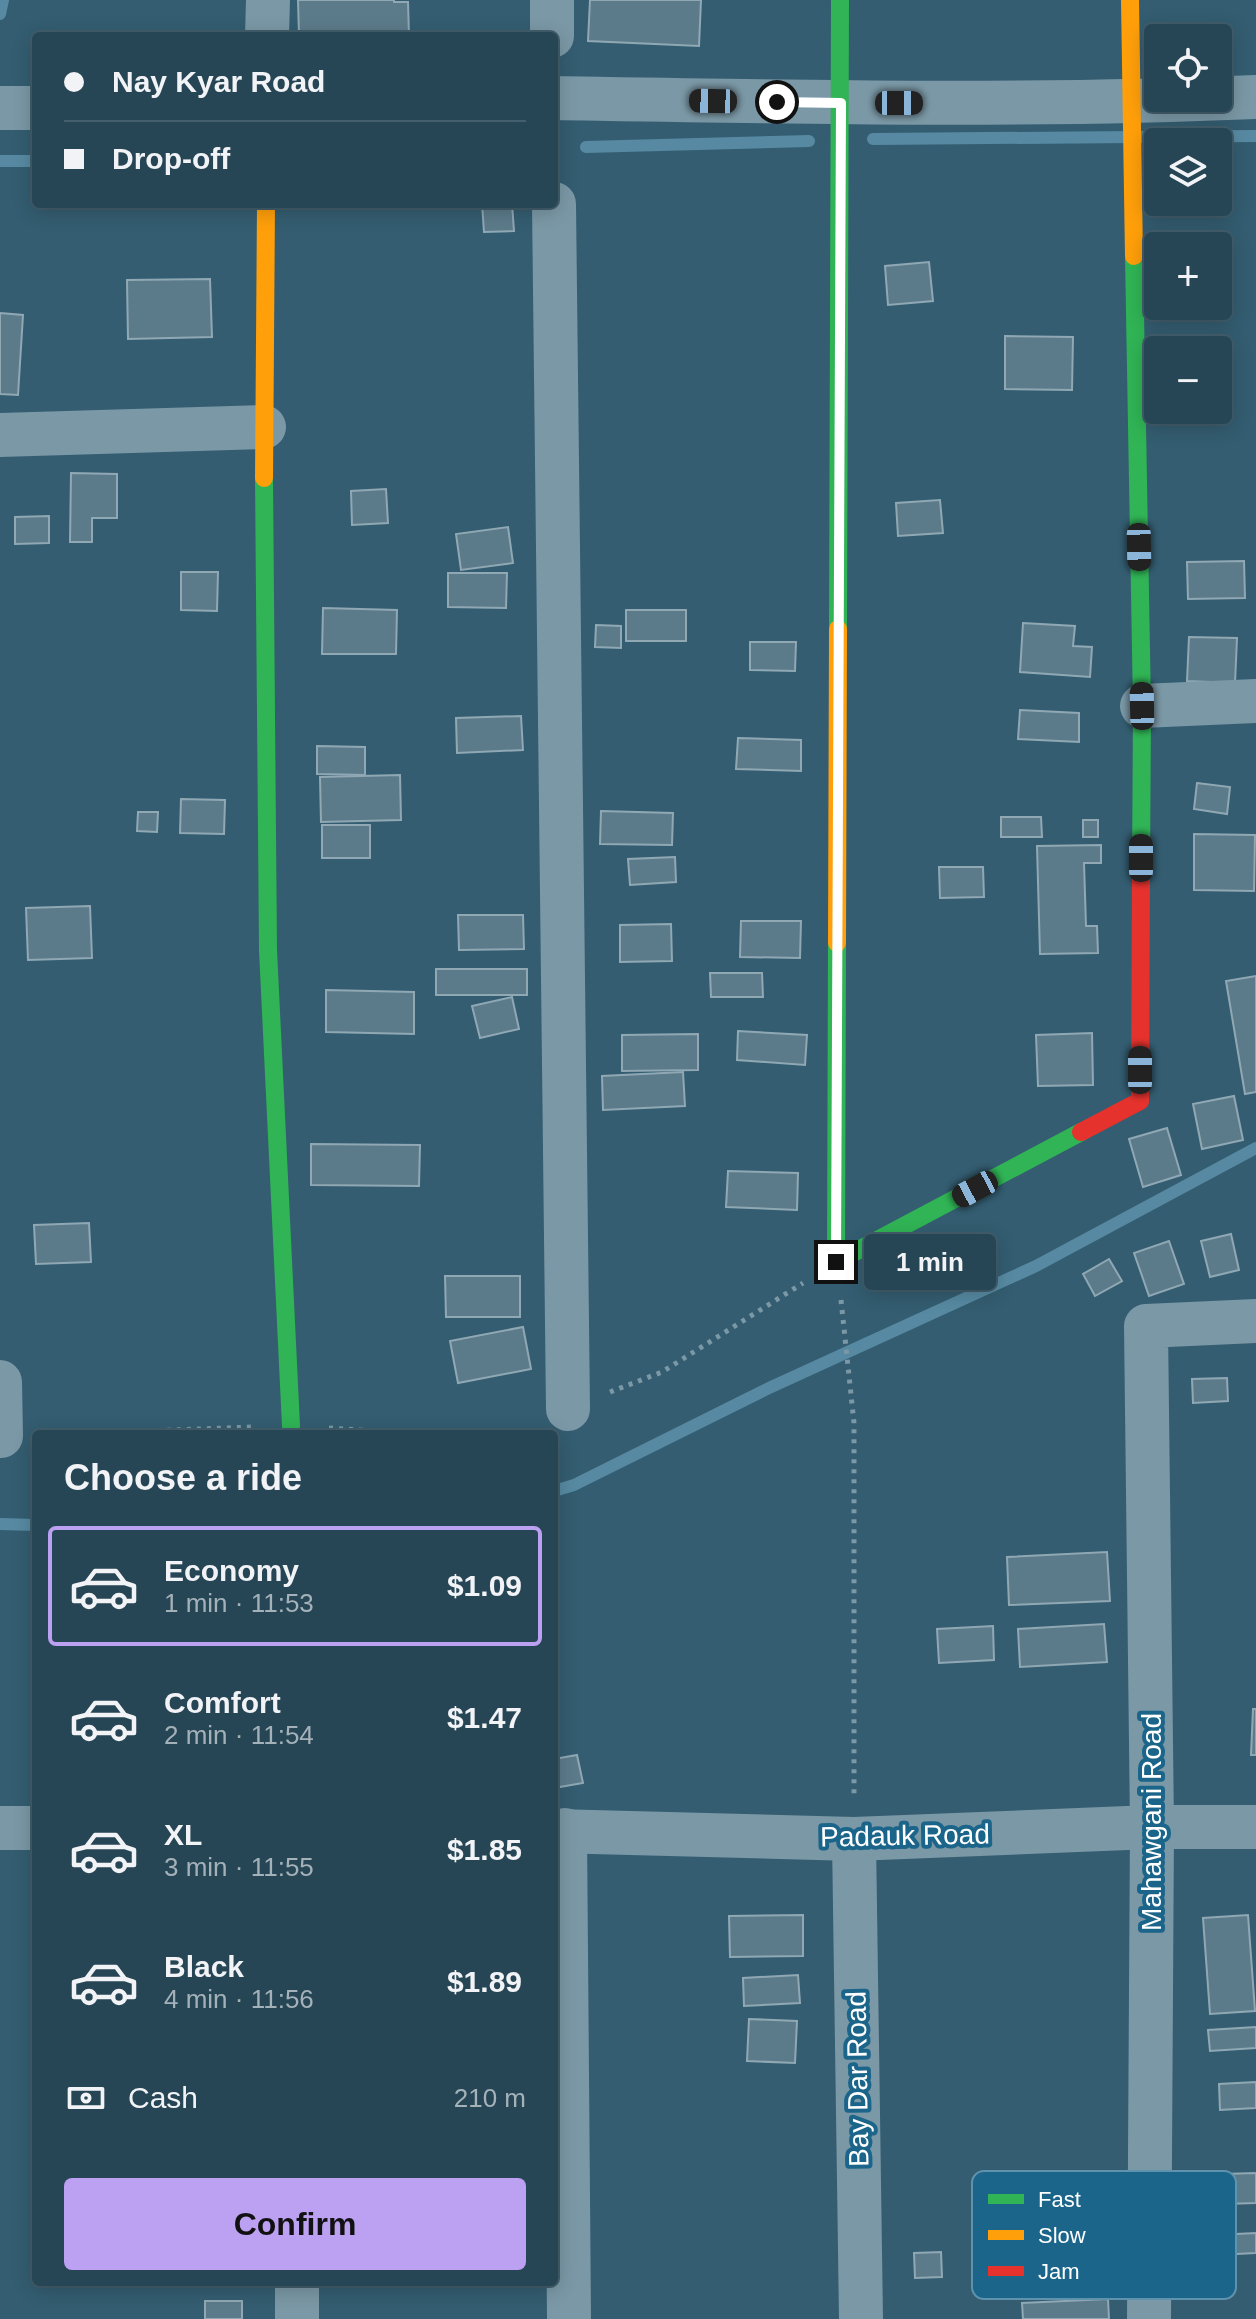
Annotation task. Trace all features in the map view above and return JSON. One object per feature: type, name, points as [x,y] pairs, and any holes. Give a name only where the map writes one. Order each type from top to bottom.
[{"type":"street","points":[[267,32],[268,0]]},
{"type":"street","points":[[552,0],[552,32]]},
{"type":"street","points":[[840,0],[836,1262],[1140,1101],[1142,706],[1130,0]]},
{"type":"street","points":[[558,98],[841,103],[1132,102],[1256,97]]},
{"type":"street","points":[[0,108],[32,108]]},
{"type":"street","points":[[266,208],[264,427],[268,950],[291,1426]]},
{"type":"street","points":[[554,208],[568,1409]]},
{"type":"street","points":[[0,435],[264,427]]},
{"type":"street","points":[[1142,706],[1256,701]]},
{"type":"street","name":"Mahawgani Road","points":[[1150,2171],[1152,1827],[1146,1326],[1256,1321]]},
{"type":"street","points":[[0,1382],[1,1436]]},
{"type":"street","name":"Padauk Road","points":[[559,1830],[854,1839],[1152,1827],[1256,1827]]},
{"type":"street","points":[[0,1828],[32,1828]]},
{"type":"street","points":[[559,1830],[569,2319]]},
{"type":"street","name":"Bay Dar Road","points":[[854,1839],[861,2319]]},
{"type":"street","points":[[297,2286],[297,2319]]},
{"type":"street","name":"Mahawgani Road","points":[[1149,2299],[1149,2319]]},
{"type":"path","points":[[568,1409],[662,1372],[836,1262]]},
{"type":"path","points":[[844,1329],[854,1423],[854,1839]]},
{"type":"path","points":[[179,1430],[291,1426],[356,1430]]},
{"type":"building","points":[[298,0],[408,2],[409,32],[299,32]]},
{"type":"building","points":[[590,0],[701,0],[699,46],[588,41]]},
{"type":"building","points":[[482,208],[512,208],[514,231],[484,232]]},
{"type":"building","points":[[929,262],[933,301],[888,305],[885,266]]},
{"type":"building","points":[[210,279],[212,337],[128,339],[127,280]]},
{"type":"building","points":[[0,313],[23,315],[18,395],[0,394]]},
{"type":"building","points":[[1005,336],[1073,337],[1072,390],[1005,389]]},
{"type":"building","points":[[71,473],[117,474],[117,518],[92,518],[92,542],[70,542]]},
{"type":"building","points":[[386,489],[388,523],[352,525],[351,491]]},
{"type":"building","points":[[940,500],[943,533],[898,536],[896,503]]},
{"type":"building","points":[[49,516],[49,543],[15,544],[15,517]]},
{"type":"building","points":[[508,527],[513,563],[461,570],[456,534]]},
{"type":"building","points":[[1244,561],[1245,598],[1188,599],[1187,562]]},
{"type":"building","points":[[181,572],[218,572],[217,611],[181,610]]},
{"type":"building","points":[[448,573],[507,573],[506,608],[448,607]]},
{"type":"building","points":[[323,608],[397,610],[396,654],[322,654]]},
{"type":"building","points":[[626,610],[686,610],[686,641],[626,641]]},
{"type":"building","points":[[1023,623],[1075,626],[1073,646],[1092,647],[1090,677],[1020,672]]},
{"type":"building","points":[[596,625],[621,626],[621,648],[595,647]]},
{"type":"building","points":[[1189,637],[1237,638],[1235,683],[1187,681]]},
{"type":"building","points":[[750,642],[796,642],[795,671],[750,670]]},
{"type":"building","points":[[1020,710],[1079,713],[1079,742],[1018,739]]},
{"type":"building","points":[[521,716],[523,750],[457,753],[456,718]]},
{"type":"building","points":[[738,738],[801,740],[801,771],[736,769]]},
{"type":"building","points":[[317,746],[365,747],[365,775],[317,774]]},
{"type":"building","points":[[400,775],[401,820],[321,822],[320,777]]},
{"type":"building","points":[[1197,783],[1230,787],[1227,814],[1194,809]]},
{"type":"building","points":[[181,799],[225,800],[224,834],[180,833]]},
{"type":"building","points":[[601,811],[673,813],[672,845],[600,844]]},
{"type":"building","points":[[138,812],[158,812],[157,832],[137,831]]},
{"type":"building","points":[[1001,817],[1041,817],[1042,837],[1001,837]]},
{"type":"building","points":[[1083,820],[1098,820],[1098,837],[1083,837]]},
{"type":"building","points":[[322,825],[370,825],[370,858],[322,858]]},
{"type":"building","points":[[1194,834],[1255,835],[1254,891],[1194,890]]},
{"type":"building","points":[[1101,845],[1101,863],[1084,863],[1086,926],[1097,926],[1098,953],[1040,954],[1037,846]]},
{"type":"building","points":[[675,857],[676,882],[630,885],[628,859]]},
{"type":"building","points":[[939,867],[983,867],[984,897],[940,898]]},
{"type":"building","points":[[90,906],[92,958],[28,960],[26,908]]},
{"type":"building","points":[[458,915],[523,915],[524,949],[459,950]]},
{"type":"building","points":[[741,921],[801,921],[800,958],[740,957]]},
{"type":"building","points":[[671,924],[672,961],[620,962],[620,925]]},
{"type":"building","points":[[436,969],[527,969],[527,995],[436,995]]},
{"type":"building","points":[[710,973],[762,973],[763,997],[711,997]]},
{"type":"building","points":[[1256,976],[1256,1092],[1245,1094],[1226,981]]},
{"type":"building","points":[[326,990],[414,992],[414,1034],[326,1032]]},
{"type":"building","points":[[512,997],[519,1029],[480,1038],[472,1006]]},
{"type":"building","points":[[738,1031],[807,1035],[805,1065],[737,1060]]},
{"type":"building","points":[[1092,1033],[1093,1085],[1038,1086],[1036,1035]]},
{"type":"building","points":[[698,1034],[698,1070],[622,1071],[622,1035]]},
{"type":"building","points":[[683,1072],[685,1106],[603,1110],[602,1076]]},
{"type":"building","points":[[1234,1096],[1243,1140],[1202,1149],[1193,1104]]},
{"type":"building","points":[[1167,1128],[1181,1175],[1143,1187],[1129,1139]]},
{"type":"building","points":[[311,1144],[420,1145],[419,1186],[311,1185]]},
{"type":"building","points":[[728,1171],[798,1173],[797,1210],[726,1207]]},
{"type":"building","points":[[89,1223],[91,1262],[36,1264],[34,1225]]},
{"type":"building","points":[[1231,1234],[1239,1270],[1210,1277],[1201,1241]]},
{"type":"building","points":[[1169,1241],[1184,1284],[1149,1296],[1134,1253]]},
{"type":"building","points":[[1109,1259],[1122,1281],[1095,1296],[1083,1274]]},
{"type":"building","points":[[445,1276],[520,1276],[520,1317],[446,1317]]},
{"type":"building","points":[[523,1327],[531,1369],[458,1383],[450,1341]]},
{"type":"building","points":[[1227,1378],[1228,1401],[1193,1403],[1192,1379]]},
{"type":"building","points":[[1107,1552],[1110,1601],[1009,1605],[1007,1557]]},
{"type":"building","points":[[1104,1624],[1107,1662],[1020,1667],[1018,1629]]},
{"type":"building","points":[[993,1626],[994,1660],[939,1663],[937,1629]]},
{"type":"building","points":[[1253,1709],[1256,1709],[1256,1755],[1251,1755]]},
{"type":"building","points":[[577,1755],[583,1783],[558,1787],[558,1758]]},
{"type":"building","points":[[803,1915],[803,1956],[730,1957],[729,1916]]},
{"type":"building","points":[[1248,1915],[1255,2011],[1210,2014],[1203,1918]]},
{"type":"building","points":[[798,1975],[800,2003],[744,2006],[743,1978]]},
{"type":"building","points":[[749,2019],[797,2021],[795,2063],[747,2061]]},
{"type":"building","points":[[1256,2027],[1256,2048],[1210,2051],[1208,2030]]},
{"type":"building","points":[[1256,2082],[1256,2108],[1220,2110],[1219,2084]]},
{"type":"building","points":[[1256,2173],[1256,2203],[1236,2204],[1236,2174]]},
{"type":"building","points":[[1256,2233],[1256,2253],[1236,2254],[1236,2234]]},
{"type":"building","points":[[941,2252],[942,2277],[915,2278],[914,2253]]},
{"type":"building","points":[[1108,2299],[1109,2319],[1023,2319],[1022,2303]]},
{"type":"building","points":[[205,2301],[242,2301],[242,2319],[205,2319]]},
{"type":"waterway","points":[[0,14],[3,0]]},
{"type":"waterway","points":[[873,139],[1256,136]]},
{"type":"waterway","points":[[586,147],[809,141]]},
{"type":"waterway","points":[[0,161],[32,161]]},
{"type":"waterway","points":[[558,1490],[574,1485],[769,1388],[1036,1266],[1256,1148]]},
{"type":"waterway","points":[[0,1524],[32,1525]]},
{"type":"traffic: fast","points":[[838,629],[840,0]]},
{"type":"traffic: fast","points":[[1134,256],[1142,706],[1141,873]]},
{"type":"traffic: fast","points":[[264,478],[268,950],[291,1426]]},
{"type":"traffic: fast","points":[[837,943],[836,1262],[1081,1132]]},
{"type":"traffic: slow","points":[[1130,0],[1134,256]]},
{"type":"traffic: slow","points":[[264,478],[266,208]]},
{"type":"traffic: slow","points":[[837,943],[838,629]]},
{"type":"traffic: jam","points":[[1081,1132],[1140,1101],[1141,873]]},
{"type":"route","points":[[777,102],[841,103],[836,1262]]}]
